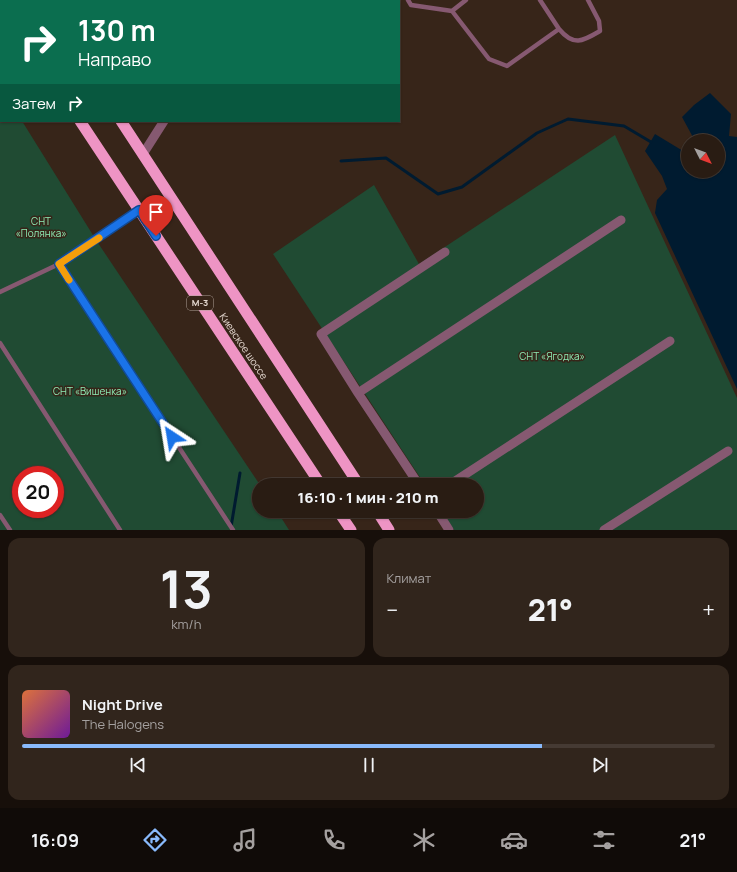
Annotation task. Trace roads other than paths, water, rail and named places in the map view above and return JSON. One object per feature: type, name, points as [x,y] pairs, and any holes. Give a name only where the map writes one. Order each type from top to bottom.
[{"type":"highway","name":"Киевское шоссе","points":[[81,122],[316,478]]},
{"type":"highway","name":"Киевское шоссе","points":[[122,122],[354,478]]},
{"type":"highway","points":[[343,518],[351,530]]},
{"type":"highway","points":[[381,518],[389,530]]},
{"type":"street","points":[[143,154],[163,122]]},
{"type":"street","points":[[358,393],[621,220]]},
{"type":"street","points":[[414,478],[321,334],[445,252]]},
{"type":"street","points":[[460,478],[670,341]]},
{"type":"street","points":[[604,530],[728,451]]},
{"type":"street","points":[[441,518],[449,530]]},
{"type":"lane","points":[[408,0],[411,5],[452,11],[489,59],[507,66],[559,29]]},
{"type":"lane","points":[[452,11],[466,0]]},
{"type":"lane","points":[[540,0],[565,36],[576,41],[584,40],[600,31],[599,21],[588,0]]},
{"type":"lane","points":[[0,292],[59,264],[139,210]]},
{"type":"lane","points":[[59,264],[233,530]]},
{"type":"lane","points":[[0,343],[120,530]]},
{"type":"lane","points":[[0,515],[10,530]]},
{"type":"water","points":[[710,93],[731,114],[729,136],[737,137],[737,389],[655,213],[657,200],[667,189],[662,176],[645,151],[655,134],[681,150],[681,178],[725,178],[725,134],[691,134],[682,117],[694,105]]},
{"type":"waterway","points":[[341,161],[386,158],[438,194],[462,187],[537,133],[568,119],[624,126],[651,142]]},
{"type":"waterway","points":[[231,527],[240,473]]},
{"type":"park label","name":"СНТ «Полянка»","points":[[41,226]]},
{"type":"park label","name":"СНТ «Ягодка»","points":[[552,356]]},
{"type":"park label","name":"СНТ «Вишенка»","points":[[90,391]]}]
